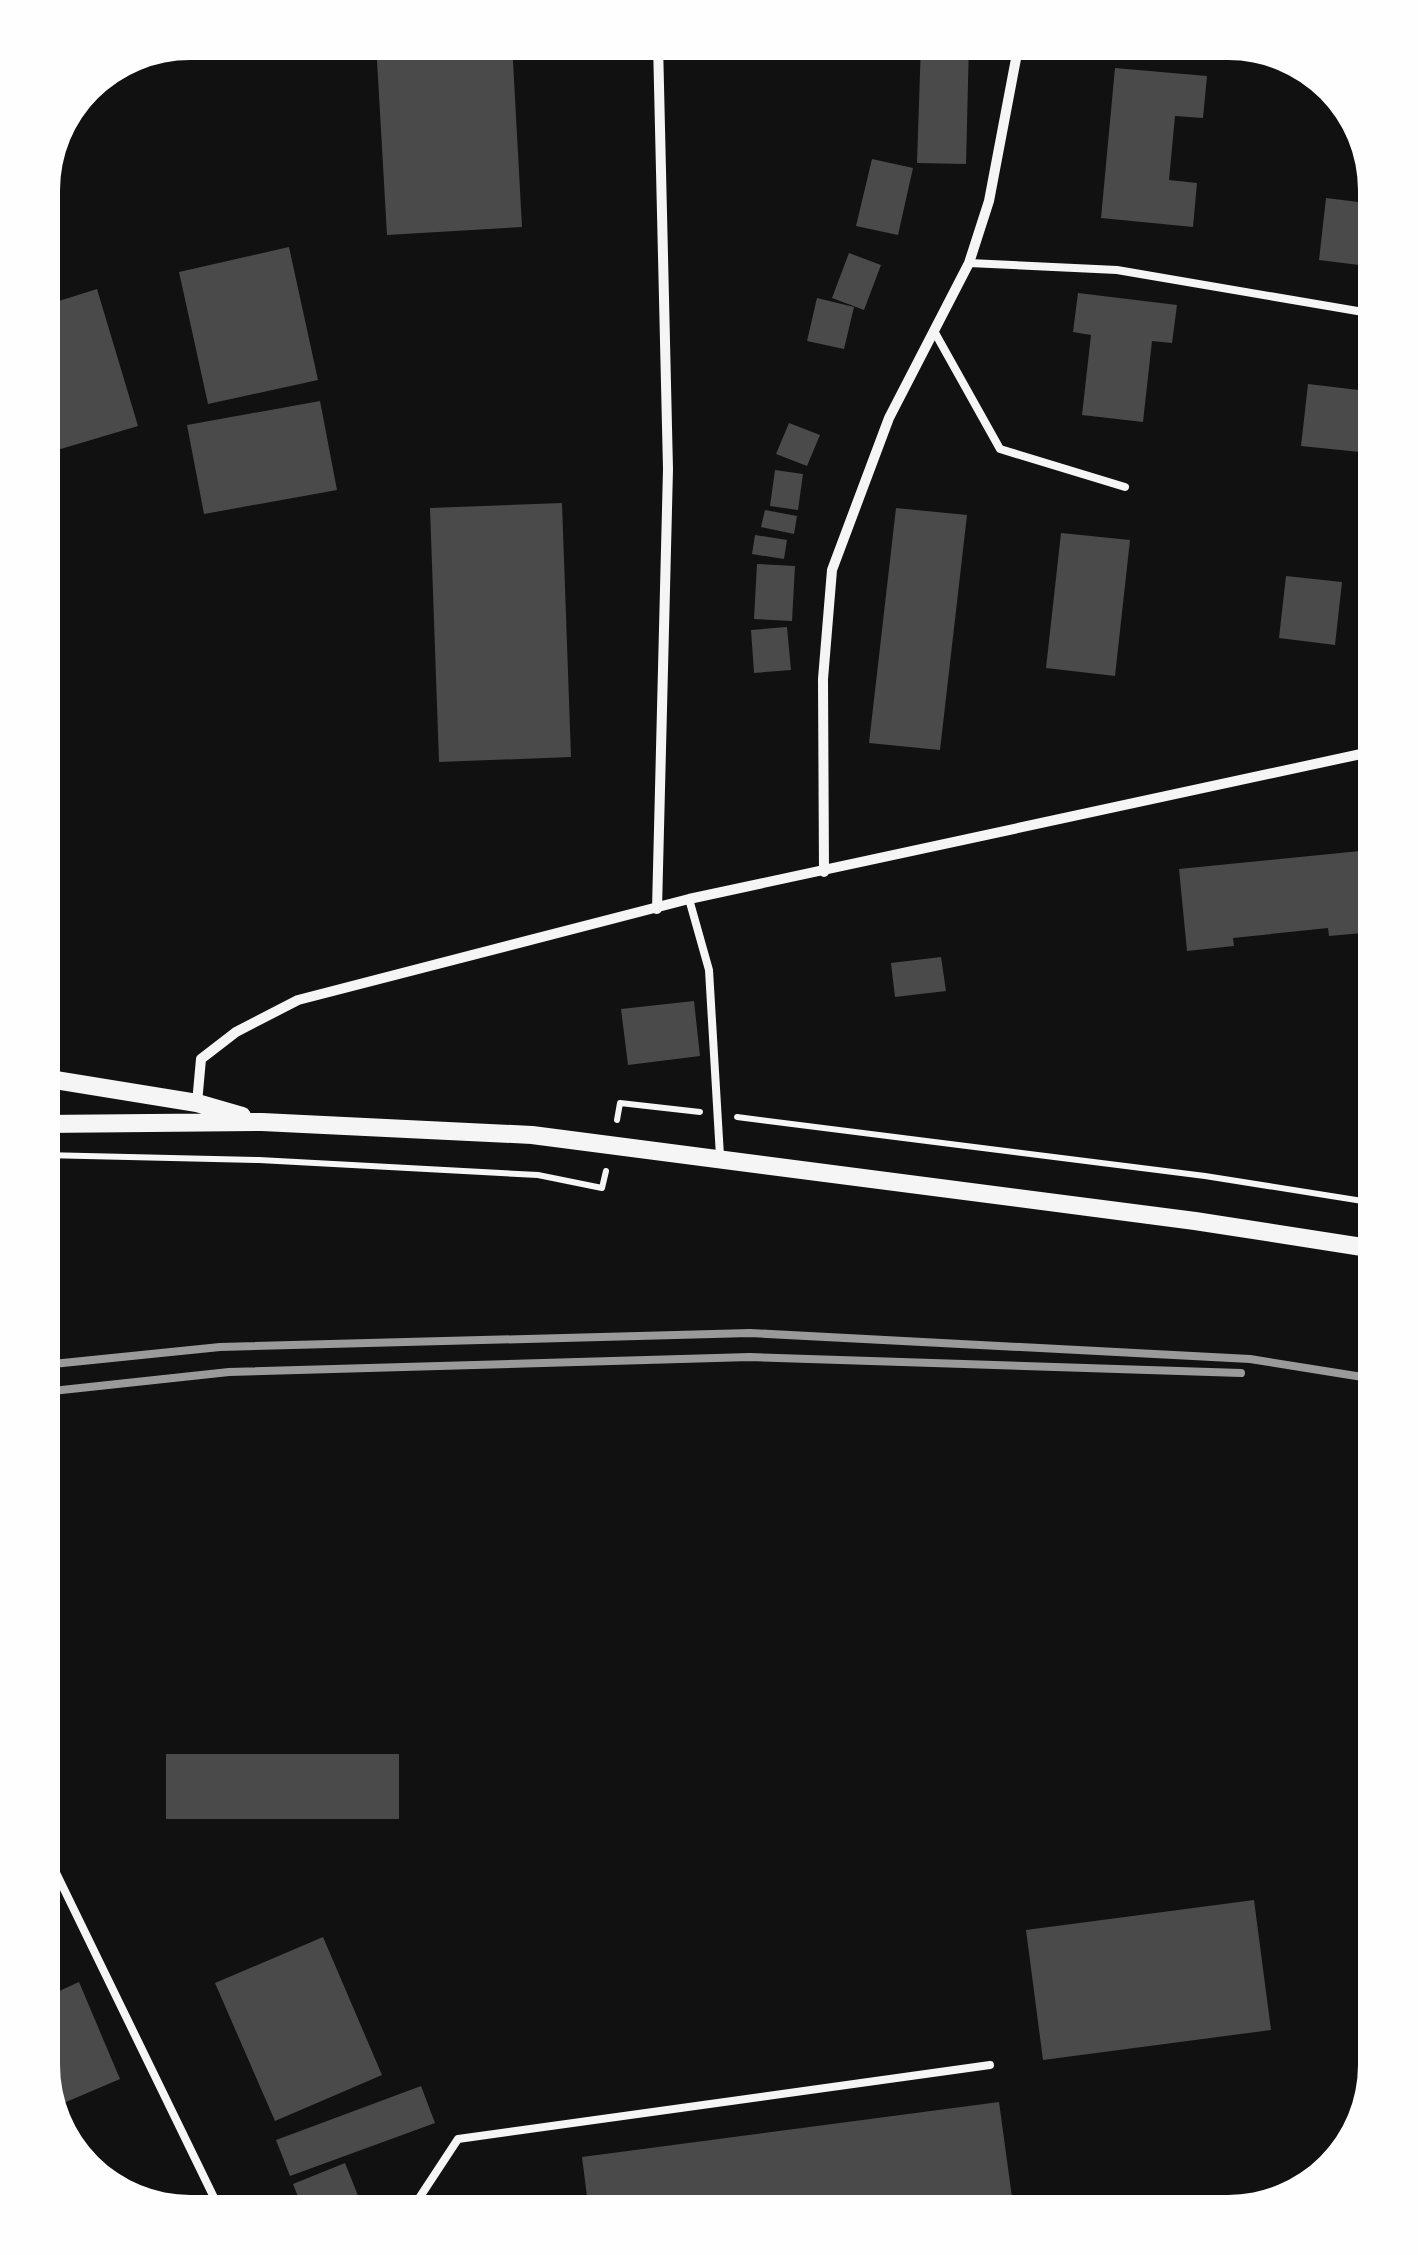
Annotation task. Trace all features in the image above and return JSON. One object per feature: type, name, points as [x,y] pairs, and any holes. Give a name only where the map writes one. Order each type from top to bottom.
[{"type":"street","points":[[658,60],[668,469],[658,909]]},
{"type":"street","points":[[824,872],[823,679],[832,570],[889,418],[969,262],[989,201],[1016,60]]},
{"type":"street","points":[[197,1103],[201,1059],[236,1032],[298,1000],[690,899],[1358,755]]},
{"type":"street","points":[[60,1081],[197,1103],[262,1122]]},
{"type":"street","points":[[60,1124],[262,1122],[532,1136],[1195,1221],[1358,1246]]},
{"type":"lane","points":[[969,262],[1117,270],[1358,311]]},
{"type":"lane","points":[[934,331],[1000,450],[1125,487]]},
{"type":"lane","points":[[690,899],[709,970],[721,1161]]},
{"type":"lane","points":[[60,1883],[213,2195]]},
{"type":"lane","points":[[421,2195],[458,2139],[990,2066]]},
{"type":"building","points":[[377,60],[513,60],[522,227],[387,235]]},
{"type":"building","points":[[920,60],[969,60],[966,164],[917,163]]},
{"type":"building","points":[[1115,68],[1207,76],[1203,118],[1175,116],[1169,180],[1197,183],[1193,227],[1101,218]]},
{"type":"building","points":[[872,159],[913,168],[898,235],[856,226]]},
{"type":"building","points":[[1326,198],[1358,202],[1358,265],[1319,260]]},
{"type":"building","points":[[289,247],[318,380],[208,404],[179,272]]},
{"type":"building","points":[[849,253],[881,265],[864,310],[832,298]]},
{"type":"building","points":[[97,289],[138,426],[60,449],[60,301]]},
{"type":"building","points":[[1078,293],[1177,305],[1172,343],[1152,341],[1143,422],[1082,415],[1091,335],[1073,332]]},
{"type":"building","points":[[817,298],[854,307],[844,349],[807,341]]},
{"type":"building","points":[[1308,384],[1358,390],[1358,452],[1301,446]]},
{"type":"building","points":[[320,401],[337,490],[204,514],[187,425]]},
{"type":"building","points":[[789,423],[820,435],[807,466],[776,454]]},
{"type":"building","points":[[775,470],[803,474],[798,510],[770,506]]},
{"type":"building","points":[[562,503],[571,757],[439,762],[430,508]]},
{"type":"building","points":[[896,508],[967,515],[940,750],[869,743]]},
{"type":"building","points":[[765,510],[797,516],[794,534],[761,527]]},
{"type":"building","points":[[1061,533],[1130,540],[1115,676],[1046,668]]},
{"type":"building","points":[[755,535],[787,540],[784,559],[752,554]]},
{"type":"building","points":[[757,564],[795,566],[792,621],[754,619]]},
{"type":"building","points":[[1286,576],[1342,582],[1335,645],[1279,638]]},
{"type":"building","points":[[787,627],[791,670],[754,673],[751,630]]},
{"type":"building","points":[[1358,851],[1358,933],[1329,936],[1328,928],[1233,938],[1234,946],[1187,951],[1179,869]]},
{"type":"building","points":[[941,957],[946,991],[895,997],[891,963]]},
{"type":"building","points":[[694,1001],[700,1056],[628,1065],[621,1009]]},
{"type":"building","points":[[166,1754],[399,1754],[399,1819],[166,1819]]},
{"type":"building","points":[[1254,1900],[1271,2030],[1043,2060],[1026,1930]]},
{"type":"building","points":[[323,1937],[382,2075],[275,2121],[215,1983]]},
{"type":"building","points":[[79,1982],[120,2079],[65,2102],[60,2065],[60,1991]]},
{"type":"building","points":[[421,2086],[435,2123],[290,2176],[276,2140]]},
{"type":"building","points":[[999,2102],[1012,2195],[587,2195],[582,2157]]},
{"type":"building","points":[[345,2163],[358,2195],[297,2195],[293,2184]]},
{"type":"railway","points":[[60,1363],[220,1347],[750,1333],[1250,1359],[1358,1376]]},
{"type":"railway","points":[[60,1390],[229,1372],[750,1357],[1241,1373]]}]
